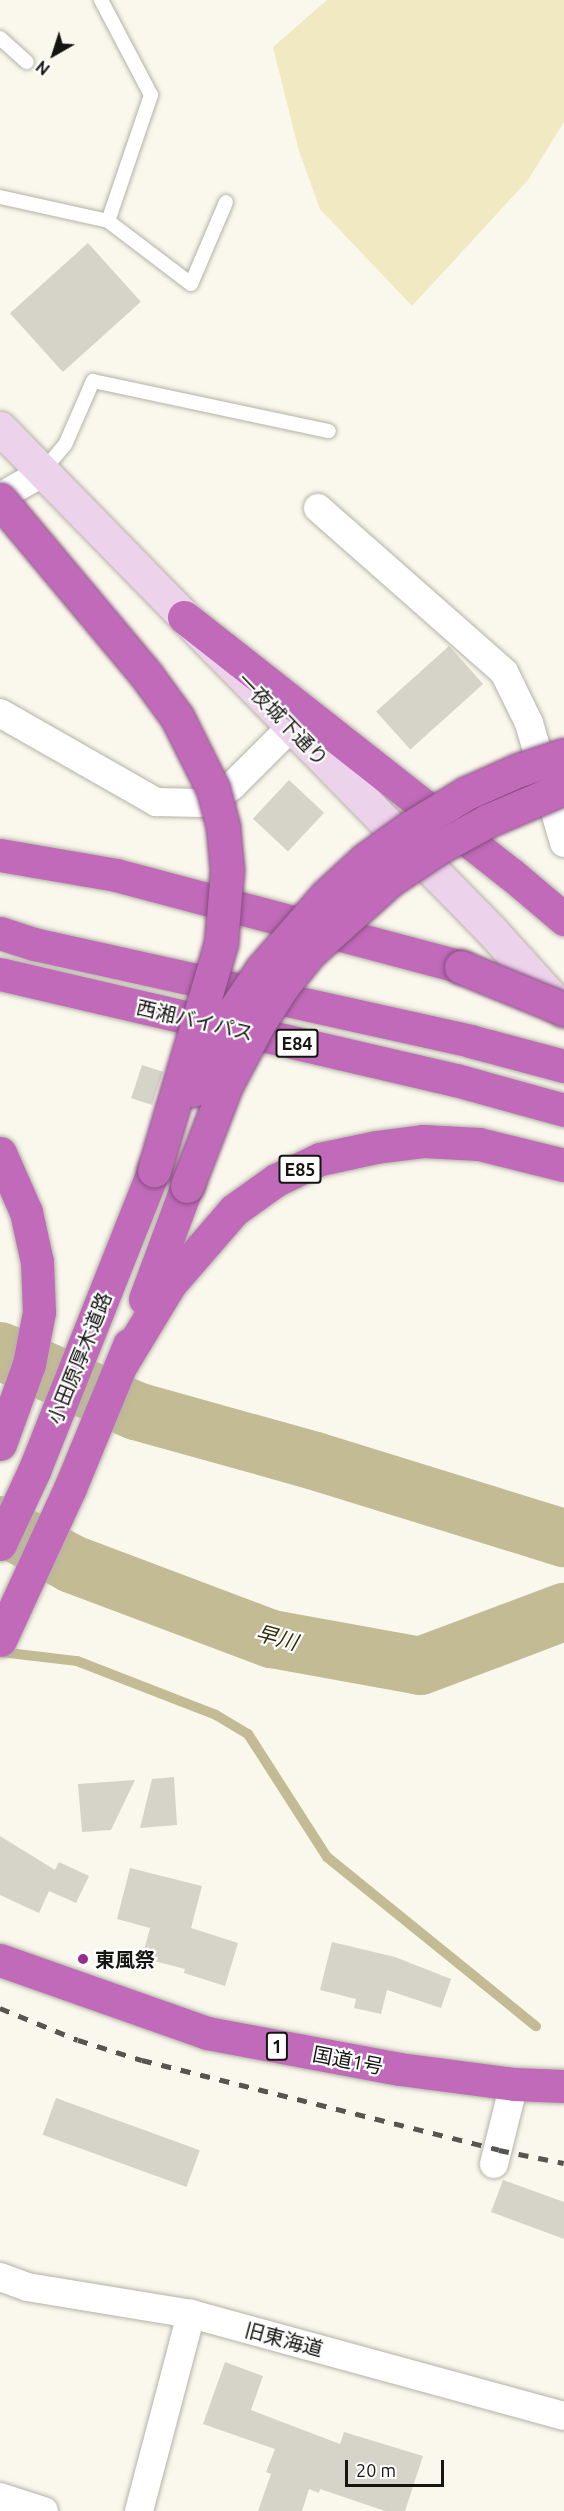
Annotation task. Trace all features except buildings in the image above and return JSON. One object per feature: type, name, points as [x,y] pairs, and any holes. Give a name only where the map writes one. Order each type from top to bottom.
[{"type":"highway","points":[[0,499],[147,676],[177,717],[213,789],[224,827],[227,870],[221,943],[154,1170]]},
{"type":"highway","points":[[184,618],[511,874],[564,919]]},
{"type":"highway","points":[[154,1170],[231,1015],[262,969],[326,896],[365,860],[411,827],[467,793],[519,770],[564,755]]},
{"type":"highway","points":[[121,1365],[226,1085],[282,987],[309,953],[351,912],[390,880],[487,821],[555,797]]},
{"type":"highway","points":[[0,855],[116,875],[461,967],[564,1010]]},
{"type":"highway","name":"西湘バイパス","points":[[0,933],[34,944],[470,1041],[564,1066]]},
{"type":"highway","name":"西湘バイパス","points":[[14,977],[456,1080],[564,1110]]},
{"type":"highway","name":"E85","points":[[121,1365],[170,1284],[234,1210],[276,1180],[320,1159],[376,1147],[423,1141],[479,1144],[564,1165]]},
{"type":"highway","points":[[0,1153],[26,1212],[37,1262],[39,1312],[29,1364],[0,1444]]},
{"type":"highway","name":"小田原厚木道路","points":[[0,1544],[34,1471],[154,1170]]},
{"type":"highway","name":"小田原厚木道路","points":[[0,1640],[36,1565],[121,1365]]},
{"type":"highway","name":"国道1号","points":[[0,1960],[207,2033],[400,2069],[514,2084],[564,2086]]},
{"type":"street","name":"一夜城下通り","points":[[0,428],[490,929],[564,1010]]},
{"type":"street","points":[[0,499],[42,473]]},
{"type":"street","points":[[318,508],[504,672],[529,723],[564,843]]},
{"type":"street","points":[[0,713],[156,802],[202,803],[214,800],[232,786],[291,727]]},
{"type":"street","points":[[494,2164],[514,2084]]},
{"type":"street","name":"旧東海道","points":[[1,2280],[27,2288],[191,2314],[564,2416]]},
{"type":"street","points":[[139,2511],[191,2314]]},
{"type":"street","points":[[0,2497],[44,2511]]},
{"type":"lane","points":[[101,0],[151,95],[108,221]]},
{"type":"lane","points":[[0,38],[27,62]]},
{"type":"lane","points":[[0,197],[108,221],[191,284],[226,202]]},
{"type":"lane","points":[[42,473],[65,445],[93,381],[329,431]]},
{"type":"shaded area","points":[[327,0],[564,0],[564,122],[528,180],[412,306],[320,209],[299,151],[273,47]]},
{"type":"waterway","points":[[0,1351],[136,1411],[315,1461],[564,1538]]},
{"type":"waterway","name":"早川","points":[[0,1525],[72,1564],[272,1639],[420,1666],[564,1612]]},
{"type":"waterway","points":[[0,1652],[77,1661],[216,1715],[248,1734],[327,1857],[536,2026]]},
{"type":"railway","points":[[0,2008],[78,2040],[142,2060],[499,2150],[564,2163]]},
{"type":"place","name":"東風祭","points":[[83,1959]]}]
